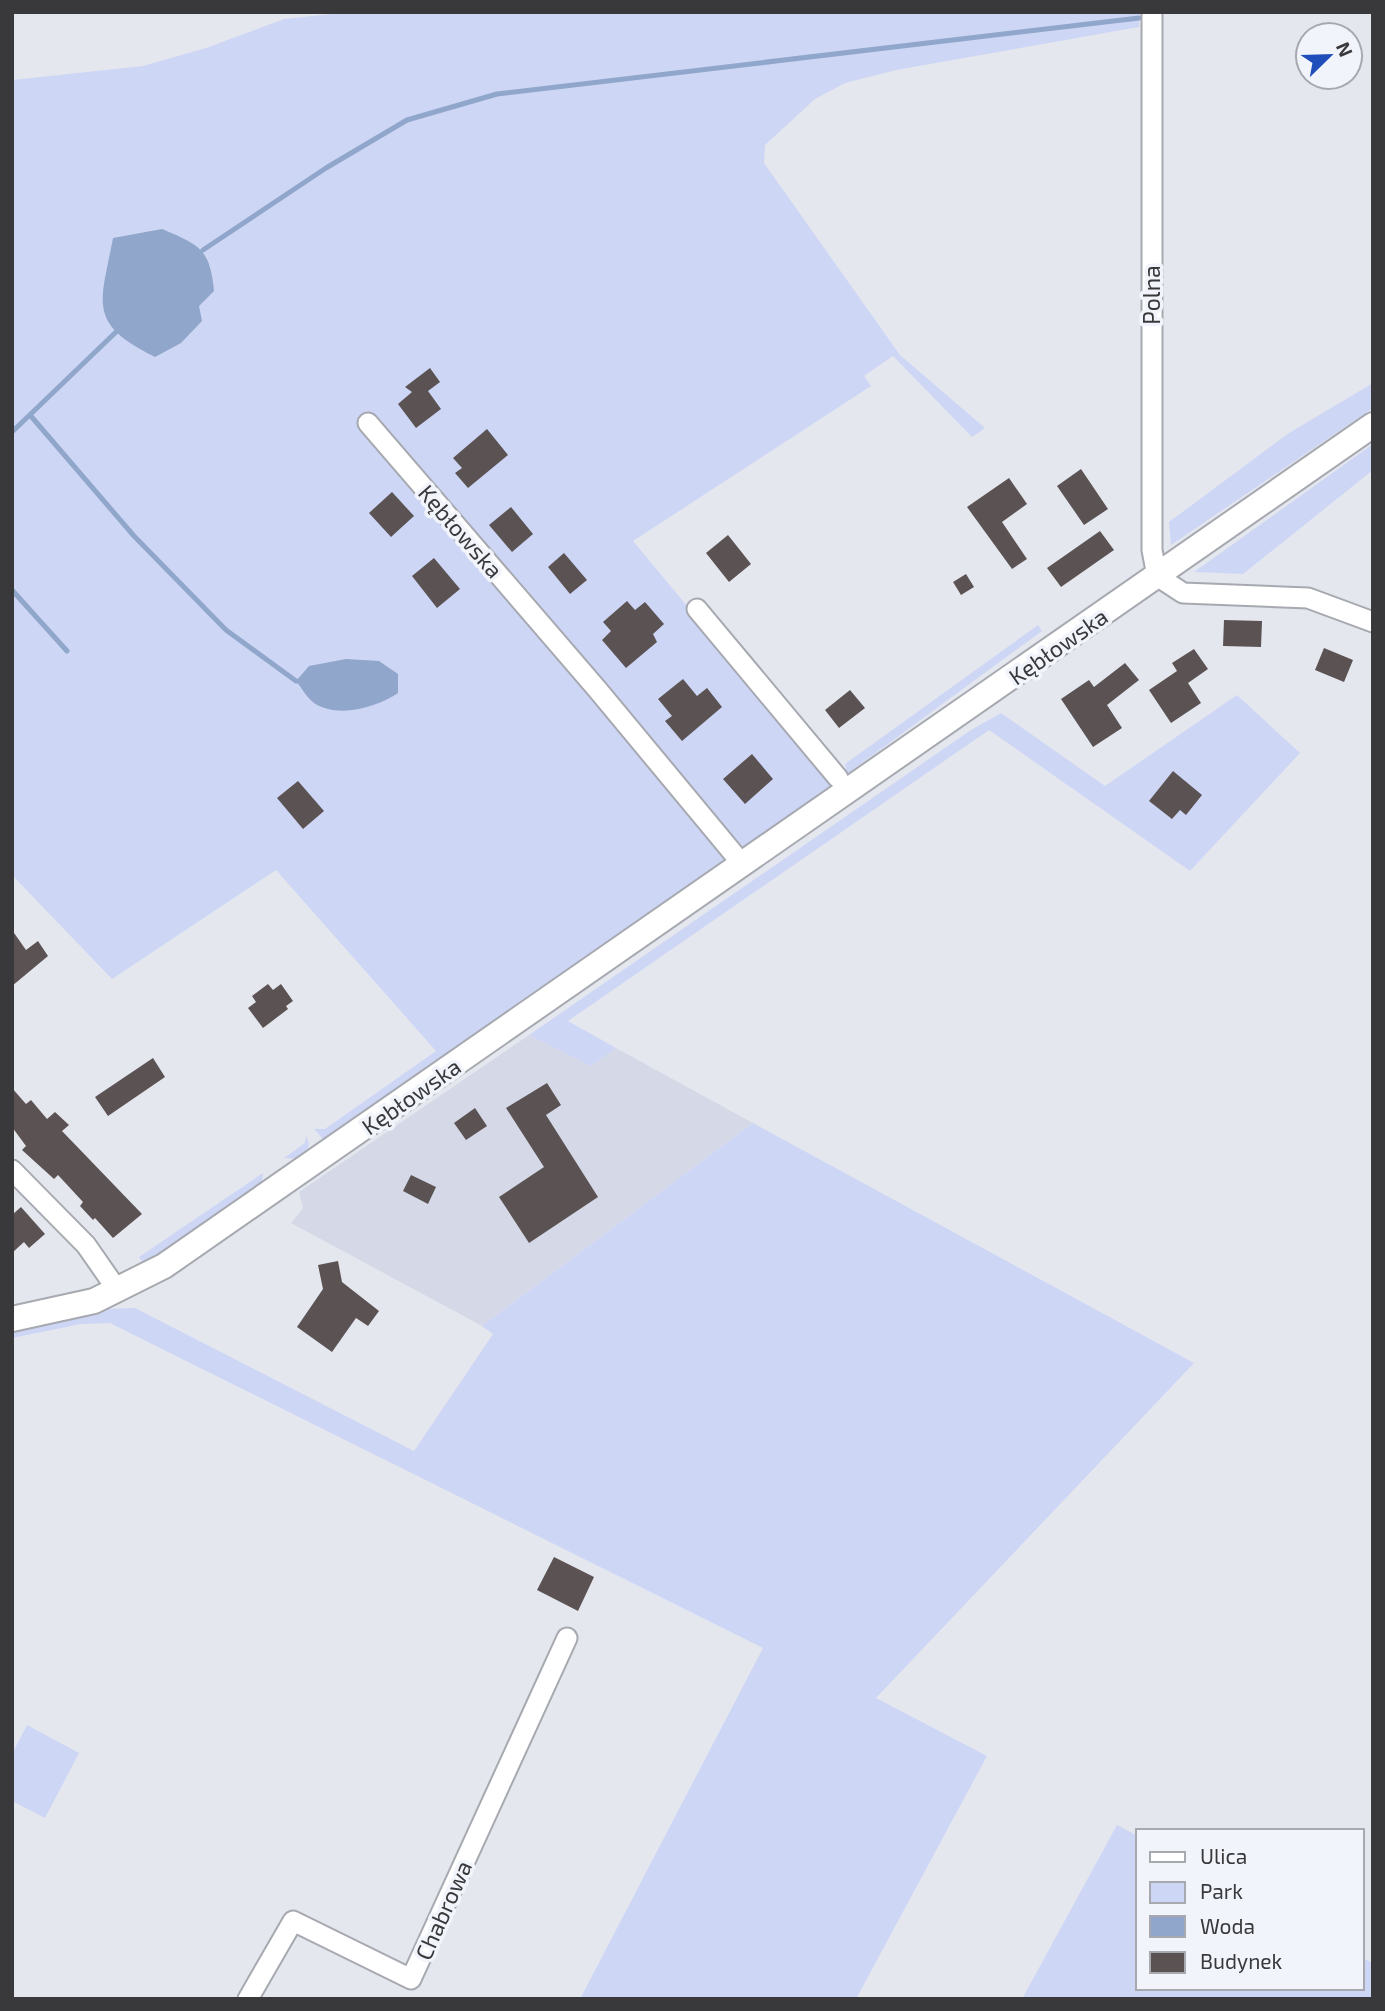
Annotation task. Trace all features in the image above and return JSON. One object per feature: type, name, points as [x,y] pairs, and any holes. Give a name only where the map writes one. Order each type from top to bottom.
[{"type":"street","name":"Polna","points":[[1152,12],[1152,536],[1157,576]]},
{"type":"street","name":"Kębłowska","points":[[368,423],[589,679],[743,865]]},
{"type":"street","name":"Kębłowska","points":[[12,1319],[68,1308],[118,1291],[164,1266],[1373,425]]},
{"type":"street","points":[[1157,576],[1183,593],[1308,598],[1373,622]]},
{"type":"street","points":[[697,610],[838,778]]},
{"type":"street","points":[[12,1170],[86,1245],[118,1291]]},
{"type":"street","name":"Chabrowa","points":[[248,1999],[293,1921],[411,1979],[567,1638]]},
{"type":"shaded area","points":[[529,1035],[591,1066],[616,1048],[753,1123],[482,1326],[291,1223],[303,1208],[299,1192]]},
{"type":"green space","points":[[349,12],[1140,12],[1139,27],[896,70],[845,83],[815,99],[765,145],[764,163],[900,355],[985,428],[972,437],[893,356],[864,376],[871,386],[633,541],[835,784],[446,1061],[329,1140],[323,1139],[314,1129],[325,1129],[436,1051],[276,870],[112,979],[12,875],[12,80],[143,66],[206,48],[284,19]]},
{"type":"green space","points":[[1373,383],[1373,408],[1171,545],[1169,522],[1289,433]]},
{"type":"green space","points":[[1373,444],[1373,470],[1243,574],[1194,572]]},
{"type":"green space","points":[[1038,625],[1042,631],[847,774],[845,764]]},
{"type":"green space","points":[[1237,695],[1300,753],[1190,871],[989,730],[568,1021],[616,1048],[591,1066],[529,1035],[971,730],[1001,713],[1105,786]]},
{"type":"green space","points":[[753,1123],[1194,1363],[876,1698],[987,1756],[856,1999],[580,1999],[763,1648],[110,1323],[81,1324],[12,1338],[12,1328],[101,1309],[135,1308],[414,1451],[493,1334],[482,1326]]},
{"type":"green space","points":[[306,1135],[309,1144],[306,1154],[298,1159],[284,1158],[305,1143]]},
{"type":"green space","points":[[263,1173],[262,1181],[252,1193],[146,1267],[139,1257]]},
{"type":"green space","points":[[27,1725],[79,1753],[45,1818],[12,1801],[12,1754]]},
{"type":"green space","points":[[1117,1825],[1136,1835],[1136,1990],[1364,1990],[1364,1959],[1373,1963],[1373,1999],[1022,1999]]},
{"type":"water","points":[[162,229],[201,250],[210,266],[214,291],[199,306],[202,321],[181,343],[155,357],[133,345],[108,322],[103,295],[113,238]]},
{"type":"water","points":[[346,659],[379,661],[398,674],[398,693],[369,707],[334,710],[314,703],[296,681],[309,666]]},
{"type":"building","points":[[430,368],[440,382],[428,391],[441,409],[416,428],[398,404],[412,392],[405,387]]},
{"type":"building","points":[[487,429],[508,455],[468,488],[455,473],[462,468],[453,458]]},
{"type":"building","points":[[1081,469],[1108,509],[1084,525],[1057,486]]},
{"type":"building","points":[[1009,478],[1027,504],[1002,522],[1027,559],[1012,569],[967,507]]},
{"type":"building","points":[[392,492],[414,516],[391,537],[369,513]]},
{"type":"building","points":[[511,507],[533,534],[512,552],[489,525]]},
{"type":"building","points":[[1100,531],[1114,550],[1061,587],[1047,568]]},
{"type":"building","points":[[728,535],[751,564],[729,582],[706,553]]},
{"type":"building","points":[[564,553],[587,580],[570,594],[548,567]]},
{"type":"building","points":[[434,558],[460,589],[437,608],[412,576]]},
{"type":"building","points":[[966,574],[974,587],[961,595],[953,582]]},
{"type":"building","points":[[627,601],[635,610],[645,602],[664,624],[653,634],[657,642],[626,668],[602,640],[611,631],[603,622]]},
{"type":"building","points":[[1224,620],[1262,621],[1261,647],[1223,646]]},
{"type":"building","points":[[1324,648],[1353,660],[1344,682],[1315,670]]},
{"type":"building","points":[[1194,649],[1208,669],[1188,683],[1201,703],[1171,723],[1149,690],[1177,671],[1172,663]]},
{"type":"building","points":[[1125,663],[1139,680],[1107,705],[1122,728],[1093,747],[1061,699],[1089,680],[1094,687]]},
{"type":"building","points":[[683,679],[697,696],[707,688],[722,707],[682,741],[665,721],[672,716],[658,699]]},
{"type":"building","points":[[850,690],[865,708],[839,728],[825,710]]},
{"type":"building","points":[[752,754],[773,779],[745,804],[723,779]]},
{"type":"building","points":[[1173,771],[1202,795],[1186,815],[1180,810],[1172,819],[1149,801]]},
{"type":"building","points":[[298,781],[324,811],[303,829],[277,798]]},
{"type":"building","points":[[12,930],[26,950],[38,941],[48,956],[12,986]]},
{"type":"building","points":[[268,984],[273,990],[281,984],[293,1001],[286,1006],[288,1009],[263,1028],[248,1008],[256,1002],[252,996]]},
{"type":"building","points":[[153,1058],[165,1077],[108,1116],[95,1097]]},
{"type":"building","points":[[547,1083],[561,1105],[546,1115],[598,1197],[529,1243],[499,1197],[544,1167],[506,1108]]},
{"type":"building","points":[[12,1088],[26,1104],[31,1100],[47,1119],[55,1112],[69,1125],[62,1131],[142,1214],[113,1238],[95,1218],[93,1220],[80,1206],[83,1202],[58,1175],[54,1179],[22,1150],[26,1146],[12,1127]]},
{"type":"building","points":[[475,1108],[487,1126],[466,1140],[454,1123]]},
{"type":"building","points":[[411,1175],[436,1187],[428,1204],[403,1191]]},
{"type":"building","points":[[21,1207],[45,1234],[29,1248],[24,1242],[12,1253],[12,1215]]},
{"type":"building","points":[[338,1261],[342,1282],[379,1311],[368,1326],[356,1318],[332,1352],[297,1327],[323,1289],[318,1265]]},
{"type":"building","points":[[554,1557],[594,1577],[578,1611],[537,1590]]},
{"type":"waterway","points":[[203,250],[326,168],[407,120],[497,94],[1139,18]]},
{"type":"waterway","points":[[12,432],[116,332]]},
{"type":"waterway","points":[[30,415],[134,536],[226,630],[296,681]]},
{"type":"waterway","points":[[12,590],[67,651]]}]
